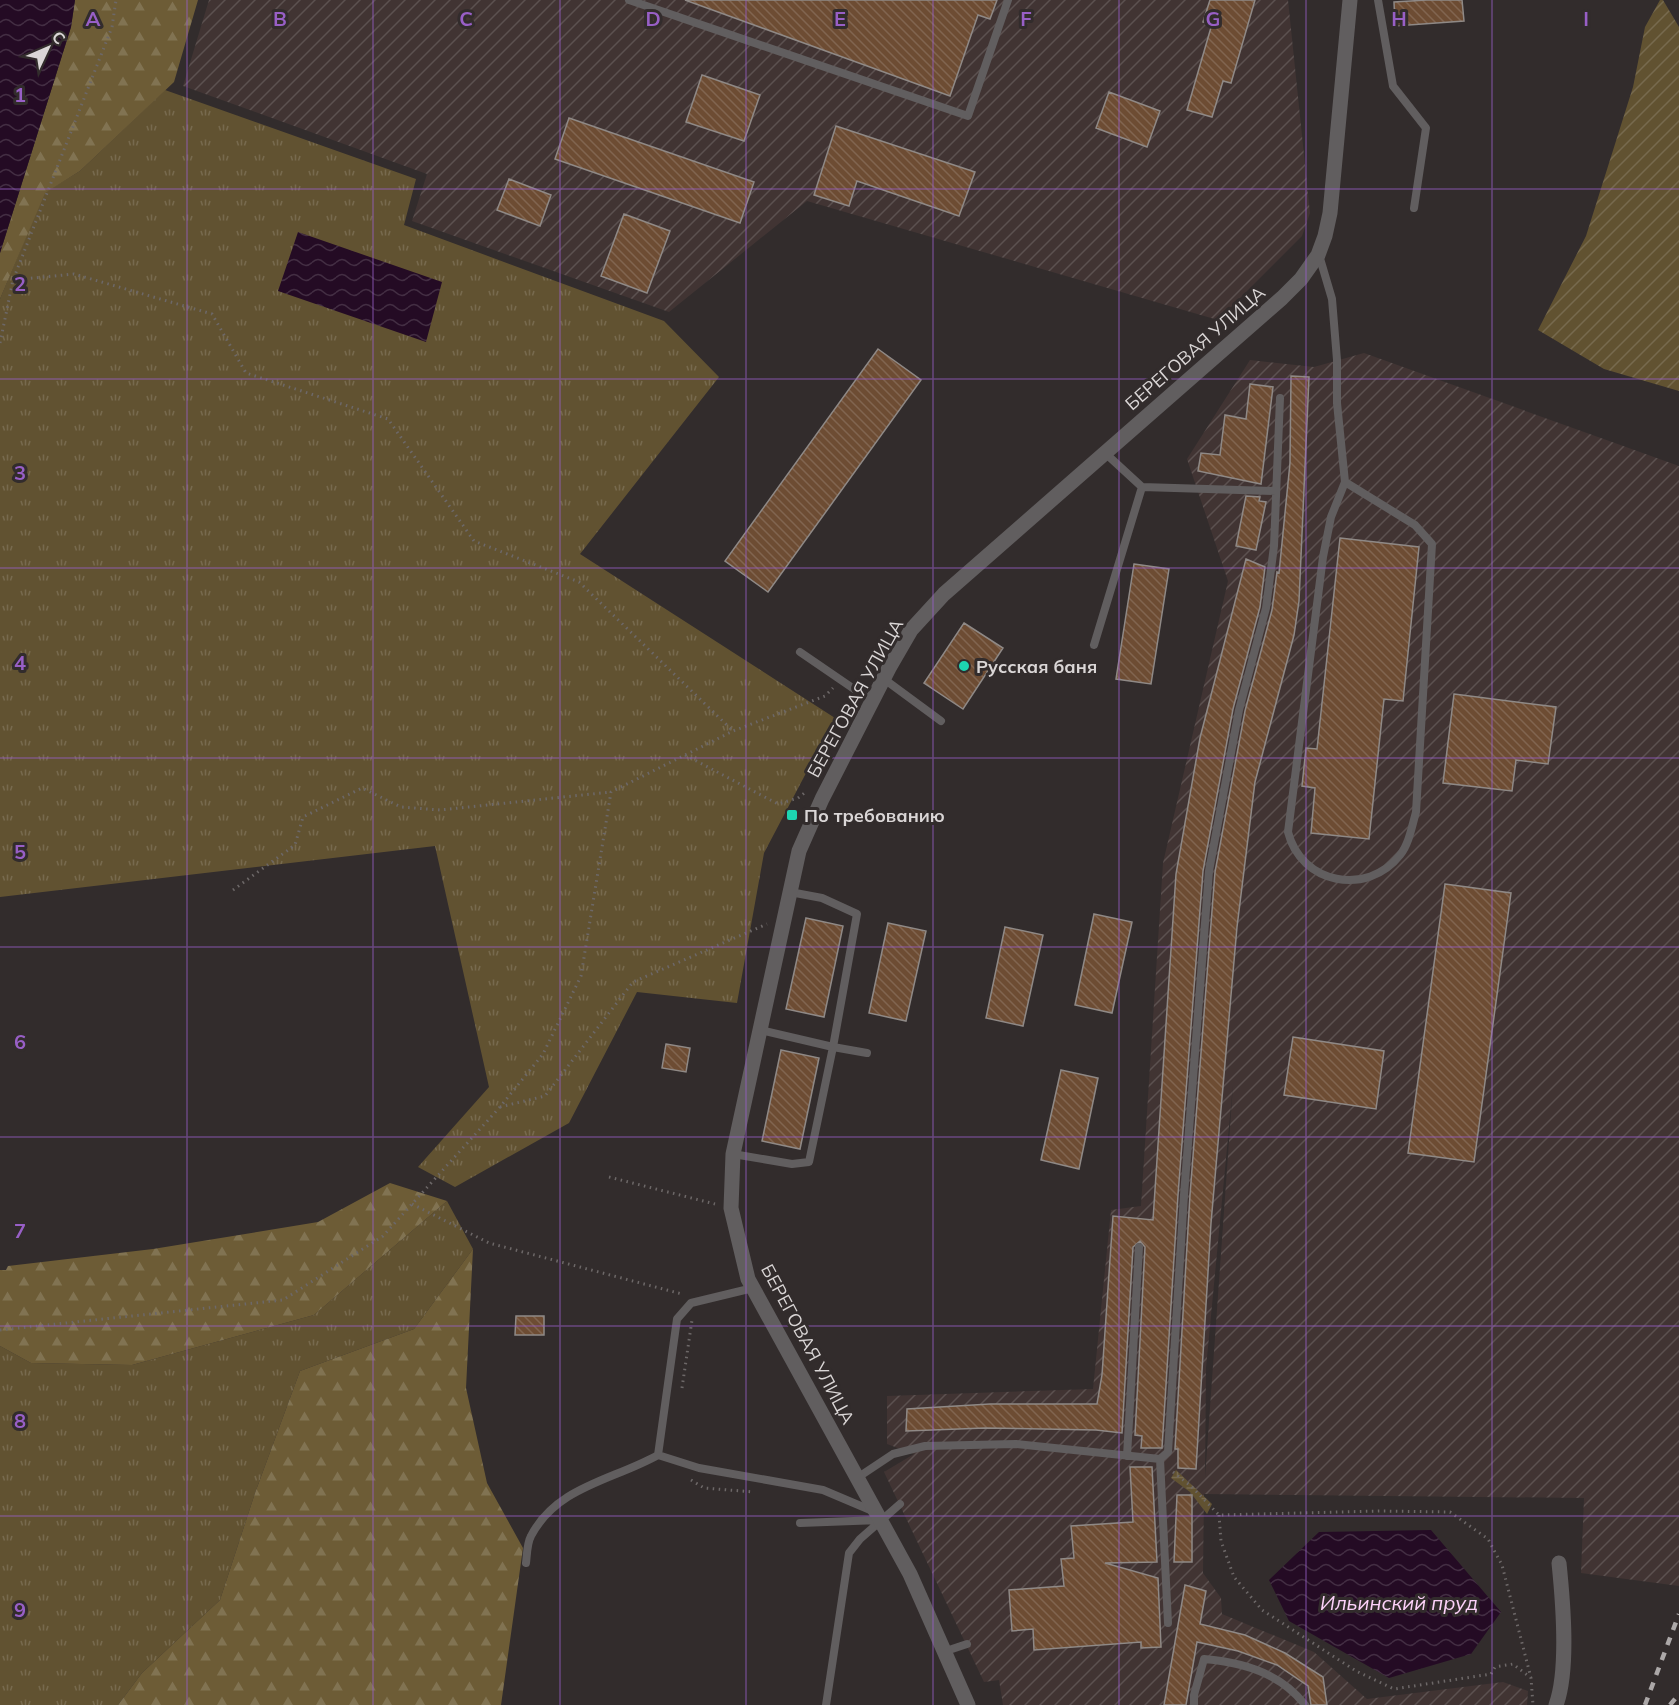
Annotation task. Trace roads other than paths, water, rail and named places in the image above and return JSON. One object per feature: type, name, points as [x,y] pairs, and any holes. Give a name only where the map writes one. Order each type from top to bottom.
[{"type":"street","name":"БЕРЕГОВАЯ УЛИЦА","points":[[968,1705],[910,1574],[753,1288],[732,1208],[733,1154],[799,851],[822,799],[911,630],[944,594],[1282,298],[1301,279],[1318,255],[1330,213],[1350,0]]},
{"type":"street","points":[[1556,1705],[1562,1688],[1559,1563]]},
{"type":"lane","points":[[629,0],[968,116],[1008,0]]},
{"type":"lane","points":[[1378,0],[1393,86],[1426,128],[1414,207]]},
{"type":"lane","points":[[1318,255],[1332,299],[1337,360],[1337,403],[1345,483],[1331,517],[1323,556],[1288,832],[1292,847],[1310,869],[1335,878],[1362,880],[1382,871],[1402,853],[1416,812],[1432,544],[1415,525],[1345,483]]},
{"type":"lane","points":[[857,1478],[893,1454],[925,1446],[1016,1444],[1160,1459],[1168,1452],[1184,1194],[1209,871],[1239,710],[1266,608],[1274,546],[1280,398]]},
{"type":"lane","points":[[1104,452],[1142,487],[1276,491]]},
{"type":"lane","points":[[1094,645],[1142,487]]},
{"type":"lane","points":[[800,652],[873,702]]},
{"type":"lane","points":[[884,679],[941,721]]},
{"type":"lane","points":[[733,1154],[792,1164],[809,1162],[857,914],[822,898],[790,892]]},
{"type":"lane","points":[[760,1030],[867,1053]]},
{"type":"lane","points":[[1127,1456],[1139,1247]]},
{"type":"lane","points":[[658,1455],[677,1319],[691,1304],[753,1288]]},
{"type":"lane","points":[[526,1563],[530,1537],[546,1514],[563,1498],[658,1455],[699,1468],[823,1490],[878,1516]]},
{"type":"lane","points":[[1160,1459],[1168,1623]]},
{"type":"lane","points":[[826,1705],[849,1553],[878,1516],[900,1504]]},
{"type":"lane","points":[[800,1523],[878,1516]]},
{"type":"lane","points":[[945,1651],[967,1644]]},
{"type":"lane","points":[[1194,1705],[1194,1695],[1204,1659],[1233,1661],[1282,1681],[1305,1705]]},
{"type":"water","points":[[0,0],[75,0],[71,27],[0,253]]},
{"type":"water","points":[[298,232],[442,282],[426,342],[278,291]]},
{"type":"water","name":"Ильинский пруд","points":[[1431,1530],[1501,1612],[1471,1654],[1389,1678],[1289,1621],[1269,1580],[1319,1532]]},
{"type":"railway","points":[[1645,1705],[1679,1614]]},
{"type":"railway","points":[[1670,1705],[1679,1694]]},
{"type":"place","name":"Русская баня","points":[[964,666]]},
{"type":"place","name":"По требованию","points":[[792,815]]}]
